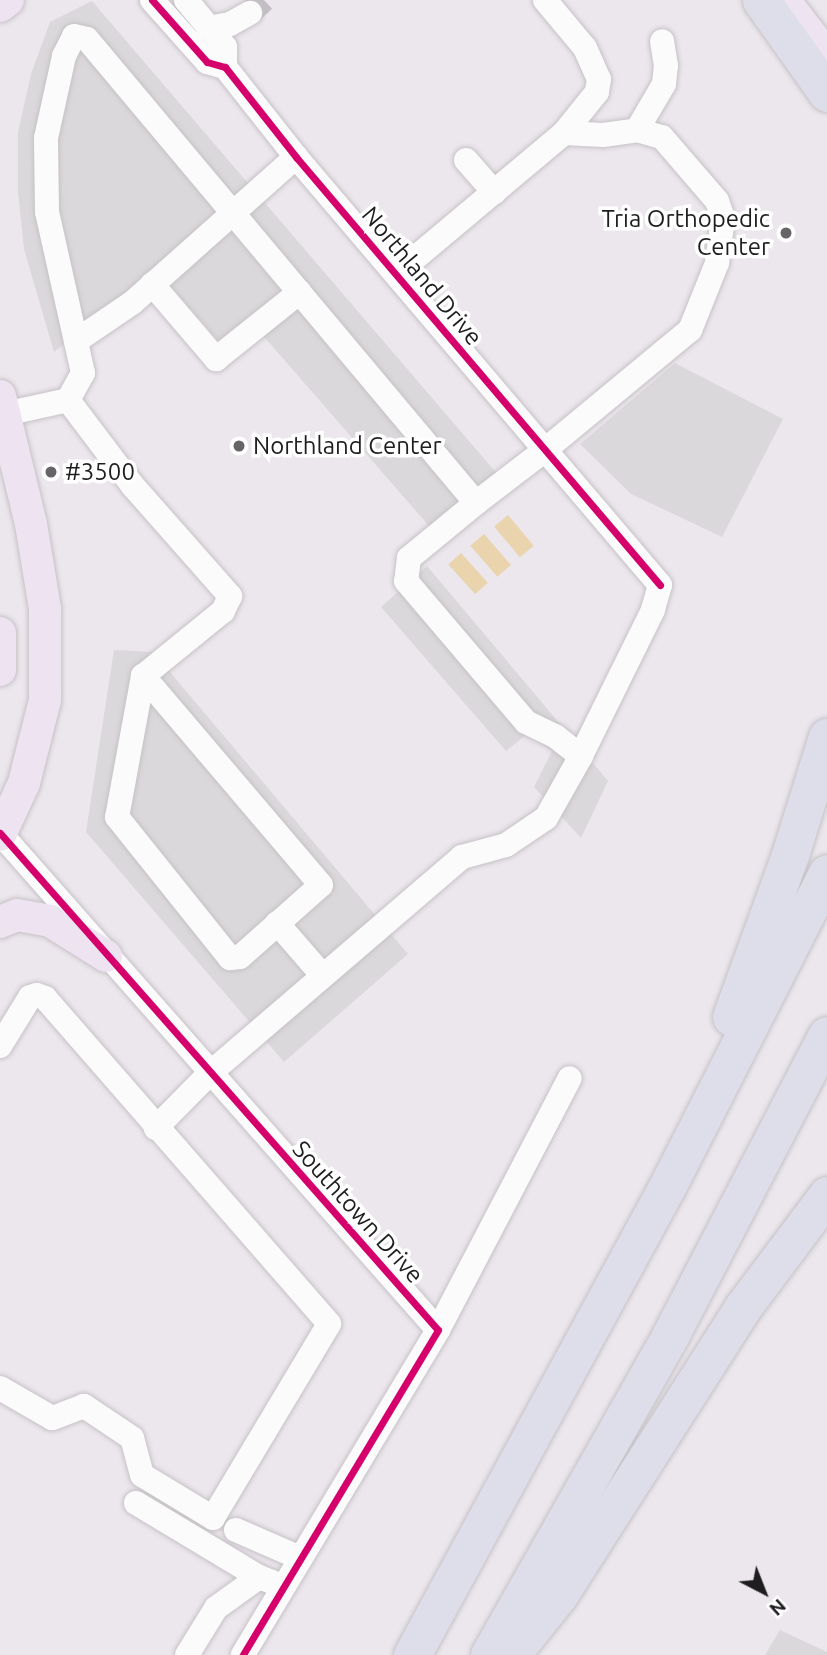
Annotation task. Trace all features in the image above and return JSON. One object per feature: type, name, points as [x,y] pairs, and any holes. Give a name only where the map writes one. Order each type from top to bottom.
[{"type":"highway","points":[[761,0],[827,93]]},
{"type":"highway","points":[[667,1186],[790,855],[827,737]]},
{"type":"highway","points":[[412,1655],[667,1186],[827,873]]},
{"type":"highway","points":[[489,1655],[670,1336],[827,1035]]},
{"type":"highway","points":[[511,1655],[559,1595],[743,1307],[827,1195]]},
{"type":"main road","points":[[0,6],[8,0]]},
{"type":"main road","points":[[784,0],[827,56]]},
{"type":"main road","points":[[0,834],[24,783],[45,700],[46,609],[31,524],[2,408]]},
{"type":"main road","points":[[0,633],[0,670]]},
{"type":"main road","points":[[0,922],[18,915],[50,922],[106,956]]},
{"type":"street","name":"Northland Drive","points":[[152,0],[207,62],[225,67],[296,158],[660,585],[653,610],[581,756]]},
{"type":"street","name":"Northland Drive","points":[[186,0],[225,47],[225,67]]},
{"type":"street","points":[[396,274],[565,133],[597,92],[600,79],[585,48],[545,0]]},
{"type":"street","points":[[208,28],[230,23],[250,13]]},
{"type":"street","points":[[68,400],[83,373],[47,212],[46,138],[64,57],[74,36],[86,39],[476,503]]},
{"type":"street","points":[[637,130],[664,84],[666,66],[662,41]]},
{"type":"street","points":[[156,1128],[209,1074],[462,857],[506,845],[546,818],[581,756],[555,736],[526,722],[406,581],[409,558],[690,330],[717,263],[723,218],[717,201],[662,137],[637,130],[603,135],[565,133]]},
{"type":"street","points":[[76,341],[132,303],[296,158]]},
{"type":"street","points":[[466,160],[494,192]]},
{"type":"street","points":[[152,285],[216,359],[300,292]]},
{"type":"street","points":[[2,408],[68,400]]},
{"type":"street","points":[[68,400],[133,485],[230,596],[223,611],[143,676],[117,817],[230,958],[240,957],[277,923],[320,890],[319,880],[143,676]]},
{"type":"street","name":"Southtown Drive","points":[[0,834],[209,1074],[438,1330]]},
{"type":"street","points":[[277,923],[323,976]]},
{"type":"street","points":[[0,1046],[30,997],[37,995],[45,998],[326,1321],[329,1328],[213,1518],[142,1475],[132,1438],[85,1406],[52,1418],[0,1388]]},
{"type":"street","name":"Southtown Drive","points":[[243,1655],[438,1330],[570,1077]]},
{"type":"street","points":[[136,1503],[259,1577],[282,1587]]},
{"type":"street","points":[[236,1530],[300,1558]]},
{"type":"street","points":[[187,1655],[216,1608],[259,1577]]},
{"type":"shaded area","points":[[92,1],[499,476],[436,534],[252,323],[223,346],[158,272],[54,352],[24,249],[18,192],[18,132],[31,74],[50,22]]},
{"type":"shaded area","points":[[675,363],[783,419],[722,537],[631,494],[580,444]]},
{"type":"shaded area","points":[[508,515],[534,546],[520,557],[494,527]]},
{"type":"shaded area","points":[[484,534],[511,565],[497,577],[470,546]]},
{"type":"shaded area","points":[[461,553],[488,583],[475,594],[448,564]]},
{"type":"shaded area","points":[[427,566],[608,781],[581,838],[534,787],[552,751],[527,734],[506,751],[381,607]]},
{"type":"shaded area","points":[[114,650],[153,652],[408,954],[284,1062],[86,832]]},
{"type":"shaded area","points":[[780,1630],[827,1652],[827,1655],[765,1655]]},
{"type":"tunnel","points":[[250,13],[264,0]]},
{"type":"cycle path","points":[[152,0],[207,62],[225,67],[296,157],[660,585]]},
{"type":"cycle path","points":[[0,833],[438,1330],[243,1655]]},
{"type":"place","name":"Tria Orthopedic Center","points":[[786,233]]},
{"type":"place","name":"Northland Center","points":[[239,446]]},
{"type":"place","name":"#3500","points":[[51,472]]}]
